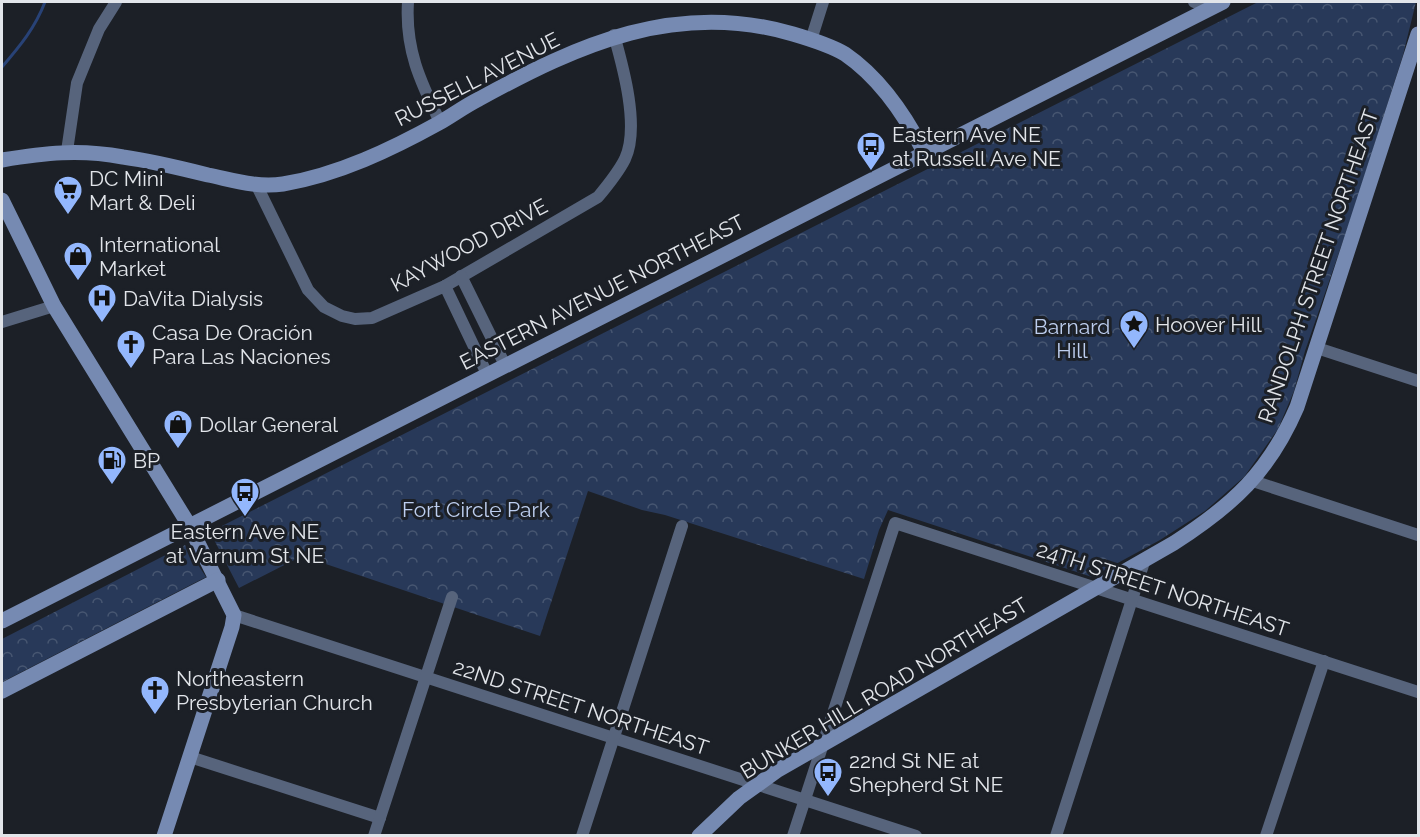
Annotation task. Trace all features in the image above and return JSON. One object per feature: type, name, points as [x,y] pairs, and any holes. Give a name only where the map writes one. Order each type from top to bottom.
[{"type":"street","points":[[67,151],[77,83],[99,29],[116,2]]},
{"type":"street","points":[[408,2],[406,22],[410,47],[419,78],[440,122]]},
{"type":"street","points":[[811,40],[823,2]]},
{"type":"street","points":[[1194,2],[1219,3]]},
{"type":"street","name":"EASTERN AVENUE NORTHEAST","points":[[2,621],[1219,3]]},
{"type":"street","name":"RUSSELL AVENUE","points":[[2,160],[67,151],[122,156],[257,186],[283,184],[313,177],[369,157],[440,122],[477,99],[554,60],[614,35],[646,25],[706,19],[738,20],[769,26],[843,53],[862,68],[892,99],[914,131],[924,152]]},
{"type":"street","name":"RANDOLPH STREET NORTHEAST","points":[[1098,588],[1213,517],[1253,481],[1275,451],[1292,420],[1317,348],[1419,34]]},
{"type":"street","name":"KAYWOOD DRIVE","points":[[257,186],[308,290],[324,307],[342,316],[355,319],[372,318],[445,286],[598,197],[626,157],[630,133],[628,88],[614,35]]},
{"type":"street","points":[[2,200],[54,306],[189,525],[234,615],[164,836]]},
{"type":"street","points":[[462,276],[505,364]]},
{"type":"street","points":[[445,286],[487,374]]},
{"type":"street","points":[[2,322],[54,306]]},
{"type":"street","points":[[1317,348],[1419,381]]},
{"type":"street","points":[[1253,481],[1419,535]]},
{"type":"street","name":"24TH STREET NORTHEAST","points":[[823,744],[895,523],[1419,692]]},
{"type":"street","points":[[582,836],[682,526]]},
{"type":"street","points":[[1056,836],[1145,560]]},
{"type":"street","points":[[2,691],[218,580]]},
{"type":"street","name":"BUNKER HILL ROAD NORTHEAST","points":[[699,836],[739,798],[778,770],[1098,588]]},
{"type":"street","points":[[374,836],[452,597]]},
{"type":"street","name":"22ND STREET NORTHEAST","points":[[234,615],[916,836]]},
{"type":"street","points":[[1266,836],[1324,661]]},
{"type":"street","points":[[793,836],[823,744]]},
{"type":"street","points":[[190,757],[380,818]]},
{"type":"green space","name":"Barnard Hill","points":[[1258,2],[1416,2],[1403,55],[1353,212],[1305,351],[1294,391],[1278,429],[1244,477],[1205,511],[1160,540],[1092,577],[888,510],[879,530],[864,579],[588,491],[540,636],[302,556],[239,588],[210,532]]},
{"type":"green space","points":[[185,545],[206,577],[2,682],[2,639]]},
{"type":"waterway","points":[[2,67],[32,28],[45,2]]},
{"type":"place","name":"Eastern Ave NE at Russell Ave NE","points":[[871,172]]},
{"type":"place","name":"DC Mini Mart & Deli","points":[[68,216]]},
{"type":"place","name":"International Market","points":[[78,282]]},
{"type":"place","name":"DaVita Dialysis","points":[[102,324]]},
{"type":"place","name":"Hoover Hill","points":[[1134,350]]},
{"type":"place","name":"Casa De Oración Para Las Naciones","points":[[131,370]]},
{"type":"place","name":"Dollar General","points":[[178,450]]},
{"type":"place","name":"BP","points":[[112,486]]},
{"type":"place","name":"Eastern Ave NE at Varnum St NE","points":[[245,518]]},
{"type":"place","name":"Northeastern Presbyterian Church","points":[[155,716]]},
{"type":"place","name":"22nd St NE at Shepherd St NE","points":[[828,798]]},
{"type":"park label","name":"Fort Circle Park","points":[[476,509]]}]
